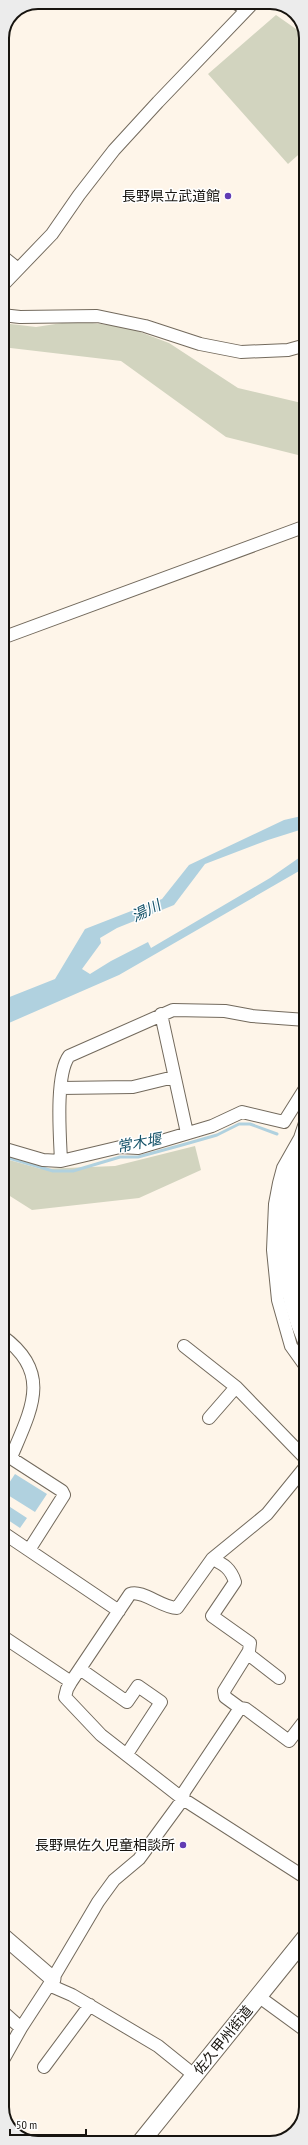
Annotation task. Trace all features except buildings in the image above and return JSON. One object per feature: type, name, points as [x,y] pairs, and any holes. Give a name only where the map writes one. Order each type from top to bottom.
[{"type":"main road","points":[[299,1158],[287,1202],[284,1223],[284,1251],[292,1300],[299,1320]]},
{"type":"main road","name":"佐久甲州街道","points":[[146,2136],[299,1946]]},
{"type":"street","points":[[9,279],[52,234],[79,195],[114,150],[246,9]]},
{"type":"street","points":[[9,262],[18,269]]},
{"type":"street","points":[[9,316],[97,316],[145,326],[200,344],[241,352],[288,350],[299,347]]},
{"type":"street","points":[[9,635],[299,529]]},
{"type":"street","points":[[61,1161],[59,1115],[61,1088],[66,1061],[69,1056],[161,1014],[174,1010],[225,1011],[252,1016],[299,1019]]},
{"type":"street","points":[[161,1014],[187,1133]]},
{"type":"street","points":[[61,1088],[133,1087],[174,1077]]},
{"type":"street","points":[[284,1122],[299,1098]]},
{"type":"street","points":[[9,1150],[43,1160],[61,1161],[120,1147],[138,1148],[212,1126],[242,1112],[284,1122],[299,1123]]},
{"type":"street","points":[[299,1147],[283,1168],[279,1183],[275,1204],[273,1250],[278,1300],[291,1346],[299,1357]]},
{"type":"street","points":[[9,1341],[24,1358],[34,1381],[33,1403],[12,1455],[14,1460],[62,1491],[64,1495],[29,1550]]},
{"type":"street","points":[[184,1346],[236,1387],[299,1452]]},
{"type":"street","points":[[209,1418],[236,1387]]},
{"type":"street","points":[[299,1475],[267,1514],[212,1559],[177,1608],[169,1608],[135,1592],[130,1594],[66,1689],[65,1697],[68,1703],[101,1734],[183,1799],[299,1874]]},
{"type":"street","points":[[9,1540],[29,1550],[119,1611]]},
{"type":"street","points":[[212,1559],[224,1564],[233,1574],[235,1582],[212,1616],[250,1643],[248,1654],[224,1691],[225,1697],[240,1708],[246,1709],[289,1741],[299,1728]]},
{"type":"street","points":[[9,1641],[71,1682]]},
{"type":"street","points":[[248,1654],[279,1678]]},
{"type":"street","points":[[80,1670],[127,1702],[138,1686],[161,1702],[127,1754]]},
{"type":"street","points":[[9,2049],[98,1902],[114,1880],[139,1859],[183,1799],[184,1792],[240,1708]]},
{"type":"street","points":[[9,1942],[51,1982],[158,2046],[194,2075]]},
{"type":"street","points":[[258,1996],[299,2026]]},
{"type":"street","points":[[44,2067],[90,2005]]},
{"type":"street","points":[[9,2017],[21,2028]]},
{"type":"green space","points":[[276,15],[298,30],[299,154],[288,164],[208,74]]},
{"type":"green space","points":[[75,321],[127,327],[169,343],[238,388],[299,402],[299,455],[226,437],[121,361],[9,348],[9,324],[36,327]]},
{"type":"green space","points":[[195,1146],[201,1170],[139,1198],[32,1210],[9,1195],[9,1160],[41,1169],[115,1166]]},
{"type":"water","name":"湯川","points":[[299,817],[299,830],[268,840],[205,864],[174,905],[117,928],[100,938],[101,943],[82,969],[90,974],[111,961],[148,942],[151,948],[270,878],[299,858],[299,871],[119,975],[9,1023],[9,997],[55,979],[85,929],[162,899],[189,865],[284,820]]},
{"type":"water","points":[[15,1474],[47,1494],[35,1512],[9,1496],[9,1483]]},
{"type":"water","points":[[9,1506],[27,1518],[20,1528],[9,1521]]},
{"type":"waterway","name":"常木堰","points":[[9,1158],[53,1171],[73,1171],[120,1157],[138,1157],[182,1145],[217,1135],[239,1124],[250,1124],[277,1134]]},
{"type":"place","name":"長野県立武道館","points":[[228,196]]},
{"type":"place","name":"長野県佐久児童相談所","points":[[183,1845]]}]
